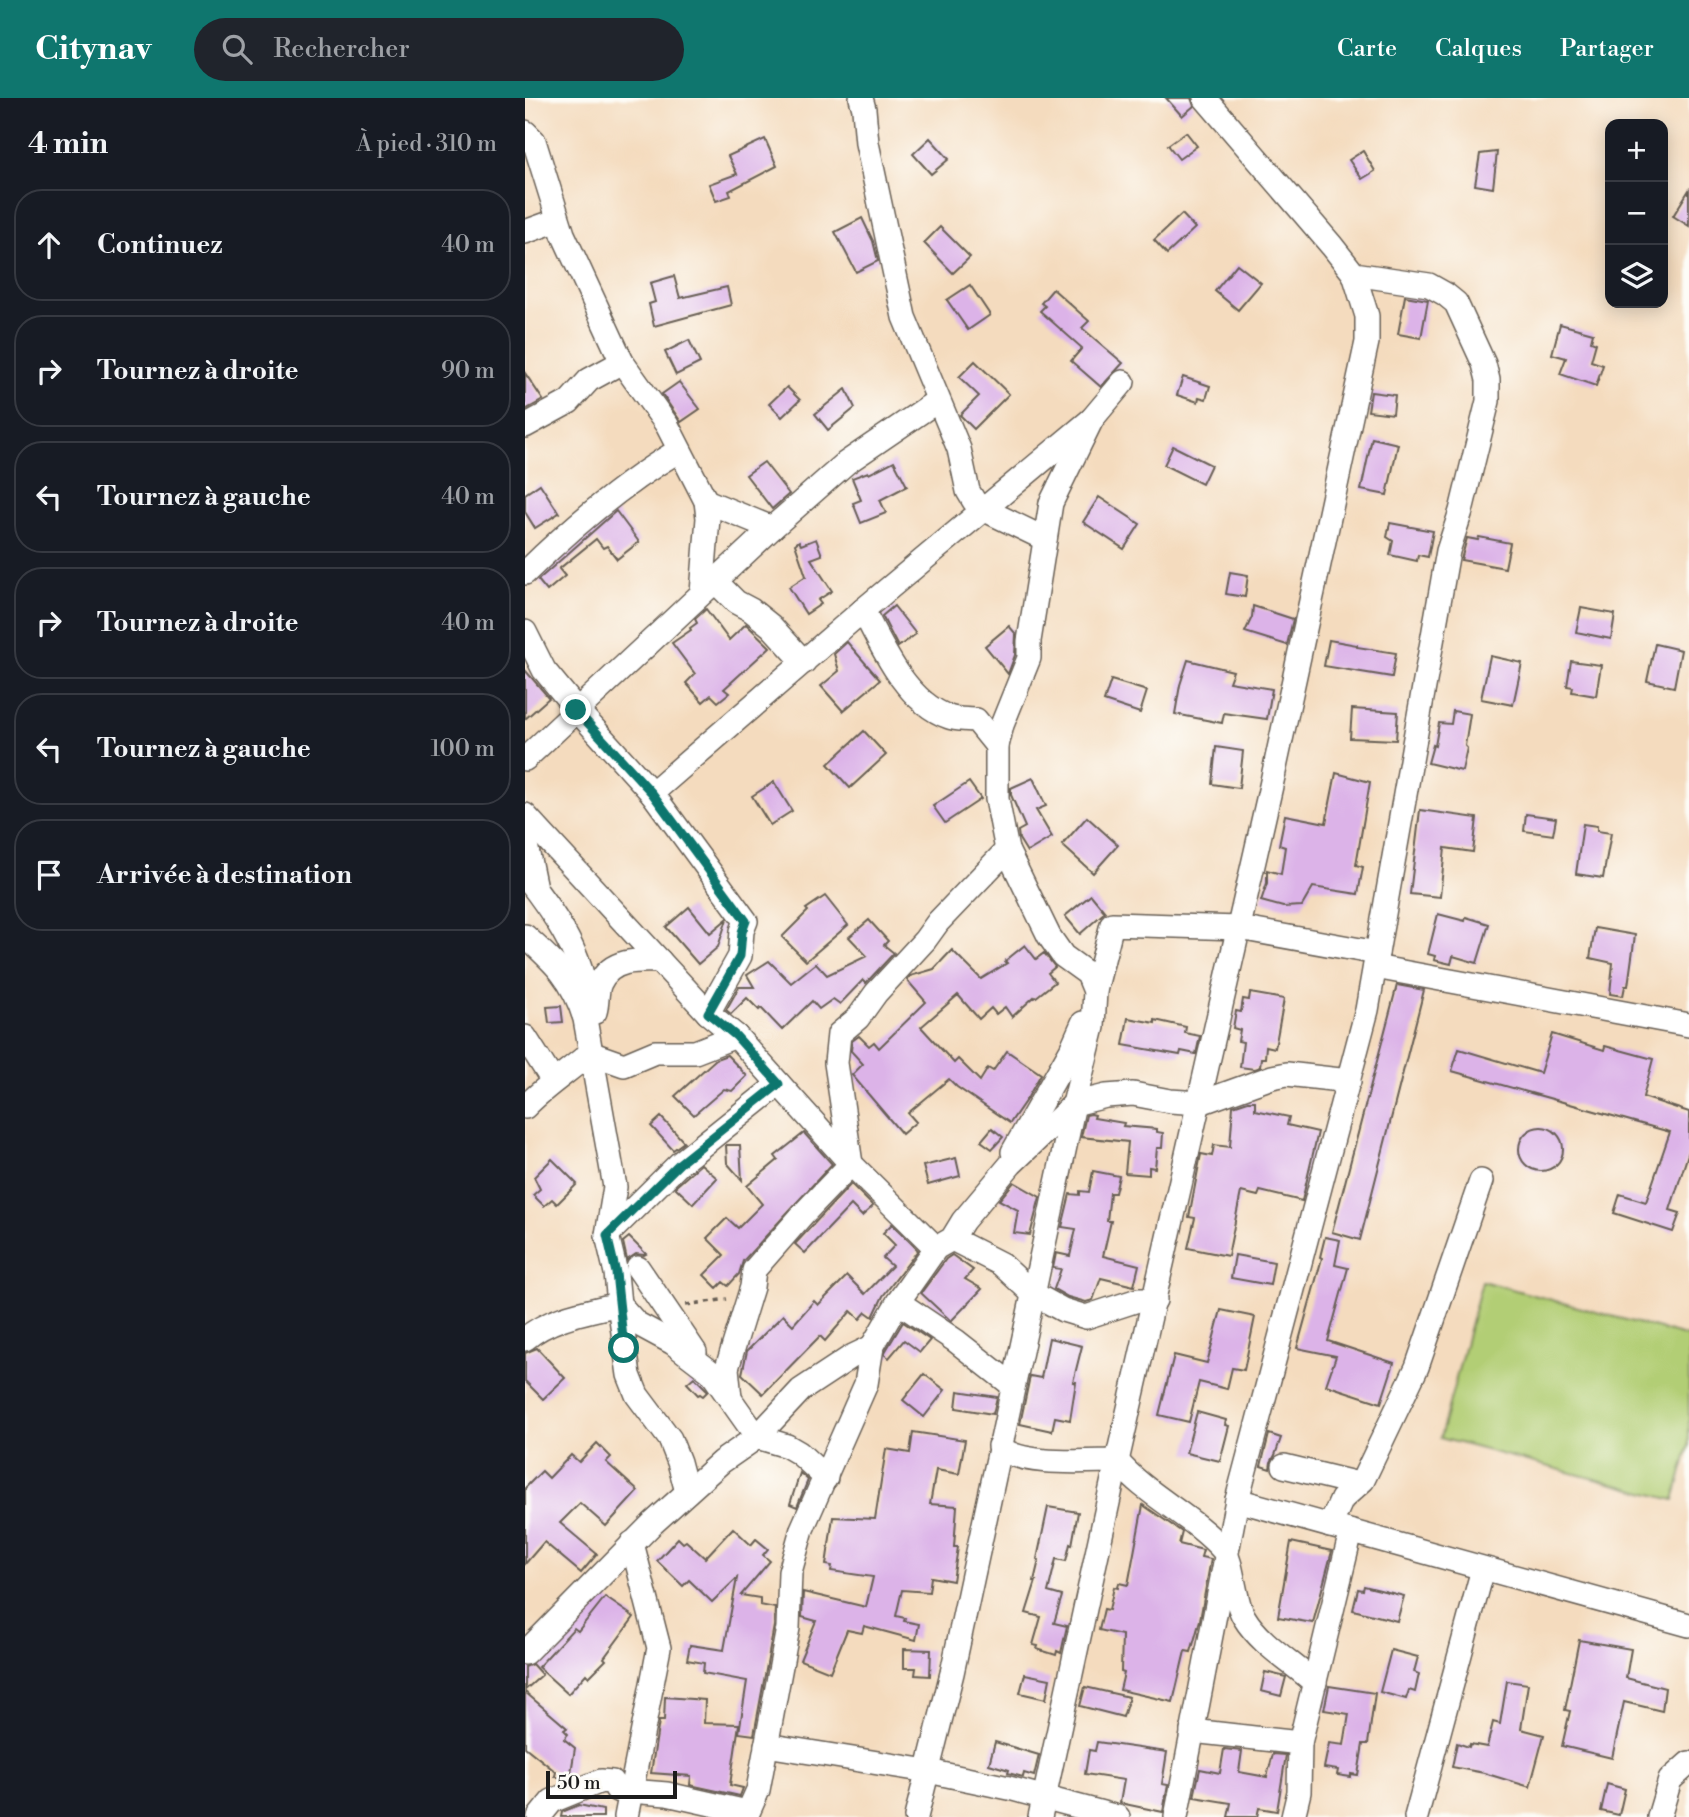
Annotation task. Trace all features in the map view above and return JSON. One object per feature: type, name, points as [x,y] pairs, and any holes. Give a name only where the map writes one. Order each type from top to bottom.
[{"type":"street","points":[[861,98],[867,143],[904,317],[959,449],[968,491],[983,509],[1045,539]]},
{"type":"street","points":[[1042,1807],[1367,342],[1367,316],[1353,274],[1205,98]]},
{"type":"street","points":[[525,132],[534,141],[558,220],[622,362],[667,425],[706,501],[709,587]]},
{"type":"street","points":[[525,232],[558,220]]},
{"type":"street","points":[[1176,1817],[1237,1500],[1367,1010],[1448,551],[1488,401],[1488,380],[1484,364],[1456,303],[1429,285],[1353,274]]},
{"type":"street","points":[[525,426],[569,402],[589,380],[622,362]]},
{"type":"street","points":[[652,793],[863,610],[1092,419],[1123,382]]},
{"type":"street","points":[[525,759],[772,528],[846,463],[937,401]]},
{"type":"street","points":[[998,1180],[1071,1051],[1095,998],[1088,974],[1063,956],[1049,936],[1007,850],[997,799],[997,747],[1002,725],[1029,659],[1029,641],[1052,503],[1092,419]]},
{"type":"street","points":[[525,573],[575,527],[641,473],[678,451]]},
{"type":"street","points":[[706,501],[772,528]]},
{"type":"street","points":[[709,587],[751,610],[771,626],[804,662]]},
{"type":"street","points":[[863,610],[897,675],[923,701],[949,717],[976,720],[997,747]]},
{"type":"street","points":[[525,632],[544,670],[576,710],[652,793],[746,921],[740,956],[708,1013]]},
{"type":"street","points":[[525,815],[708,1013],[736,1036],[851,1164],[944,1243],[1001,1264],[1032,1293],[1063,1310],[1086,1317],[1137,1300],[1155,1300]]},
{"type":"street","points":[[525,841],[530,882],[548,905],[572,949],[586,990],[589,1044]]},
{"type":"street","points":[[851,1164],[835,1063],[839,1034],[858,1018],[876,993],[938,922],[1007,850]]},
{"type":"street","points":[[916,1817],[952,1673],[1032,1293],[1093,1027],[1095,998],[1112,924],[1239,928],[1376,960],[1689,1025]]},
{"type":"street","points":[[525,936],[566,975],[578,997],[615,1187],[607,1235],[616,1273],[624,1348],[637,1395],[670,1439],[687,1492]]},
{"type":"street","points":[[525,1107],[589,1044],[600,984],[616,964],[637,960],[660,961]]},
{"type":"street","points":[[589,1044],[624,1065],[655,1052],[695,1052],[736,1036]]},
{"type":"street","points":[[525,1037],[553,1082]]},
{"type":"street","points":[[540,1817],[552,1801],[601,1782],[612,1782],[617,1790],[684,1797],[746,1815],[758,1790],[788,1628],[790,1572],[802,1529],[866,1384],[872,1347],[898,1302],[944,1243],[1010,1164],[1074,1104],[1133,1094],[1170,1101],[1200,1102],[1287,1074],[1349,1081]]},
{"type":"street","points":[[607,1235],[680,1163],[779,1084]]},
{"type":"street","points":[[730,1399],[726,1368],[752,1287],[754,1270],[851,1164]]},
{"type":"street","points":[[1293,1817],[1299,1792],[1300,1743],[1315,1683],[1341,1529],[1342,1499],[1363,1479],[1417,1367],[1481,1181]]},
{"type":"street","points":[[638,1268],[757,1437],[787,1446],[799,1453],[826,1478]]},
{"type":"street","points":[[898,1302],[956,1341],[1012,1385]]},
{"type":"street","points":[[525,1339],[540,1326],[578,1313],[619,1304]]},
{"type":"street","points":[[619,1304],[636,1324],[664,1337],[706,1368]]},
{"type":"street","points":[[525,1653],[632,1543],[721,1462],[757,1437],[801,1390],[851,1357],[872,1347]]},
{"type":"street","points":[[999,1446],[1005,1452],[1020,1457],[1117,1461],[1132,1478],[1187,1519],[1226,1553],[1244,1617],[1270,1647],[1315,1683]]},
{"type":"street","points":[[1284,1466],[1358,1484]]},
{"type":"street","points":[[1237,1500],[1689,1625]]},
{"type":"street","points":[[626,1817],[659,1648],[632,1543]]},
{"type":"street","points":[[1416,1817],[1483,1569]]},
{"type":"street","points":[[1192,1731],[1300,1743]]},
{"type":"street","points":[[766,1745],[928,1771],[1009,1788],[1042,1807],[1118,1817]]},
{"type":"street","points":[[1660,1817],[1670,1780],[1689,1763]]},
{"type":"green space","points":[[1482,1281],[1689,1337],[1689,1446],[1674,1500],[1440,1438]]},
{"type":"building","points":[[1166,98],[1191,98],[1194,106],[1182,116]]},
{"type":"building","points":[[1186,132],[1197,146],[1179,159],[1168,145]]},
{"type":"building","points":[[930,138],[949,159],[931,174],[913,154]]},
{"type":"building","points":[[765,139],[777,166],[729,191],[731,196],[716,201],[709,184],[737,174],[728,156]]},
{"type":"building","points":[[1363,151],[1375,171],[1362,179],[1349,160]]},
{"type":"building","points":[[1497,152],[1493,188],[1475,185],[1480,154]]},
{"type":"building","points":[[1689,190],[1689,226],[1673,216]]},
{"type":"building","points":[[1182,214],[1195,228],[1167,254],[1154,240]]},
{"type":"building","points":[[862,218],[873,241],[878,261],[856,272],[835,232]]},
{"type":"building","points":[[940,227],[970,257],[953,273],[924,243]]},
{"type":"building","points":[[1237,264],[1261,283],[1238,310],[1215,291]]},
{"type":"building","points":[[674,276],[680,298],[727,287],[731,305],[654,326],[649,304],[655,302],[650,283]]},
{"type":"building","points":[[970,285],[990,315],[968,330],[947,300]]},
{"type":"building","points":[[1053,289],[1089,321],[1082,328],[1123,363],[1101,387],[1071,361],[1082,348],[1040,311],[1045,306],[1041,303]]},
{"type":"building","points":[[1405,296],[1428,300],[1421,338],[1398,334]]},
{"type":"building","points":[[1560,324],[1593,333],[1591,341],[1596,343],[1591,361],[1603,365],[1596,386],[1560,374],[1566,358],[1552,354]]},
{"type":"building","points":[[689,340],[700,363],[676,375],[665,352]]},
{"type":"building","points":[[975,361],[1009,394],[974,429],[960,415],[979,396],[959,377]]},
{"type":"building","points":[[525,373],[543,400],[525,410]]},
{"type":"building","points":[[1183,377],[1210,386],[1206,399],[1199,397],[1198,402],[1177,395]]},
{"type":"building","points":[[679,382],[700,409],[681,422],[662,394]]},
{"type":"building","points":[[787,387],[800,400],[782,417],[769,404]]},
{"type":"building","points":[[846,389],[855,408],[828,430],[815,414]]},
{"type":"building","points":[[1371,392],[1395,395],[1393,414],[1368,411]]},
{"type":"building","points":[[1372,438],[1398,444],[1387,495],[1361,490]]},
{"type":"building","points":[[1173,446],[1211,465],[1202,484],[1164,465]]},
{"type":"building","points":[[894,461],[907,486],[880,500],[886,513],[861,523],[853,503],[861,500],[852,478],[868,472],[869,474]]},
{"type":"building","points":[[764,462],[789,494],[772,509],[746,475]]},
{"type":"building","points":[[540,484],[559,513],[535,528],[525,512],[525,494]]},
{"type":"building","points":[[1099,497],[1140,524],[1124,549],[1083,522]]},
{"type":"building","points":[[616,511],[639,542],[617,559],[607,546],[603,548],[596,539],[559,569],[565,576],[547,591],[538,580]]},
{"type":"building","points":[[1390,523],[1433,531],[1428,557],[1418,555],[1417,561],[1390,555],[1393,541],[1387,537]]},
{"type":"building","points":[[1479,537],[1510,543],[1505,568],[1461,560],[1467,538],[1478,540]]},
{"type":"building","points":[[816,539],[822,555],[811,559],[832,591],[818,600],[821,604],[806,614],[789,587],[806,576],[795,544],[799,541],[801,545]]},
{"type":"building","points":[[1230,572],[1248,575],[1245,597],[1226,594]]},
{"type":"building","points":[[894,606],[916,634],[898,647],[882,616]]},
{"type":"building","points":[[1253,606],[1293,619],[1287,645],[1245,632],[1252,617]]},
{"type":"building","points":[[1581,608],[1615,614],[1611,639],[1576,632]]},
{"type":"building","points":[[706,609],[729,640],[746,624],[770,647],[724,689],[729,693],[718,702],[711,695],[703,702],[686,683],[695,674],[672,643],[691,630],[697,623],[695,619]]},
{"type":"building","points":[[1009,626],[1016,634],[1015,655],[1008,674],[985,646]]},
{"type":"building","points":[[1329,640],[1396,653],[1392,677],[1324,666]]},
{"type":"building","points":[[847,642],[880,680],[843,711],[821,686],[839,671],[834,654]]},
{"type":"building","points":[[1655,644],[1681,650],[1674,687],[1647,681]]},
{"type":"building","points":[[1490,656],[1522,663],[1513,705],[1481,699]]},
{"type":"building","points":[[1188,660],[1233,671],[1229,682],[1272,689],[1267,719],[1224,713],[1222,723],[1175,714]]},
{"type":"building","points":[[1571,661],[1601,665],[1596,696],[1572,692],[1573,687],[1567,686]]},
{"type":"building","points":[[525,670],[549,698],[525,719]]},
{"type":"building","points":[[1111,680],[1147,691],[1140,713],[1104,701]]},
{"type":"building","points":[[1352,709],[1398,712],[1396,740],[1350,738]]},
{"type":"building","points":[[1453,711],[1470,714],[1462,771],[1428,763],[1433,745],[1435,746],[1439,723],[1451,724]]},
{"type":"building","points":[[864,731],[886,755],[850,788],[828,764]]},
{"type":"building","points":[[1216,747],[1243,751],[1239,788],[1212,784]]},
{"type":"building","points":[[1336,773],[1370,782],[1356,865],[1363,867],[1358,894],[1313,887],[1302,906],[1283,907],[1261,901],[1267,883],[1267,870],[1281,874],[1285,847],[1279,845],[1285,815],[1326,823]]},
{"type":"building","points":[[1033,778],[1046,806],[1036,810],[1052,837],[1027,852],[1019,839],[1018,831],[1025,827],[1011,795],[1011,788]]},
{"type":"building","points":[[774,782],[792,811],[770,825],[752,796]]},
{"type":"building","points":[[969,782],[981,799],[945,823],[933,806]]},
{"type":"building","points":[[1420,810],[1477,818],[1473,852],[1445,848],[1440,897],[1410,894]]},
{"type":"building","points":[[1526,814],[1556,818],[1553,835],[1524,831]]},
{"type":"building","points":[[1087,817],[1118,845],[1093,873],[1062,845]]},
{"type":"building","points":[[1583,824],[1597,826],[1597,831],[1611,833],[1603,878],[1576,874]]},
{"type":"building","points":[[1091,895],[1105,912],[1080,934],[1065,916]]},
{"type":"building","points":[[825,896],[848,925],[806,961],[782,937],[808,911],[806,909]]},
{"type":"building","points":[[689,907],[710,933],[727,919],[718,947],[698,964],[666,927]]},
{"type":"building","points":[[1438,914],[1465,921],[1466,917],[1489,924],[1477,963],[1453,956],[1451,964],[1434,960],[1435,956],[1428,954]]},
{"type":"building","points":[[869,920],[888,941],[884,945],[894,953],[866,983],[863,980],[840,1004],[833,999],[819,1009],[812,1001],[782,1030],[747,998],[731,1014],[726,1010],[739,987],[754,987],[747,975],[769,961],[791,983],[816,963],[827,975],[867,956],[849,937]]},
{"type":"building","points":[[1595,928],[1635,935],[1628,986],[1625,986],[1623,996],[1610,994],[1613,963],[1590,958]]},
{"type":"building","points":[[1025,945],[1036,959],[1044,953],[1055,967],[1048,973],[1055,982],[1012,1017],[1005,1007],[996,1014],[991,1008],[979,1019],[958,995],[921,1027],[954,1063],[958,1059],[980,1081],[988,1068],[993,1071],[1007,1051],[1041,1074],[1028,1097],[1010,1123],[949,1079],[908,1113],[916,1122],[902,1134],[852,1075],[863,1064],[851,1051],[852,1041],[859,1036],[869,1046],[874,1042],[879,1048],[926,1002],[907,980],[910,976],[934,969],[952,950],[981,979],[1007,963],[1005,961]]},
{"type":"building","points":[[1397,985],[1424,990],[1360,1240],[1332,1232]]},
{"type":"building","points":[[1250,993],[1284,999],[1275,1048],[1266,1046],[1265,1058],[1261,1058],[1260,1067],[1254,1069],[1240,1067],[1243,1042],[1238,1041],[1240,1030],[1233,1028],[1236,1011],[1241,1012],[1243,999],[1249,1000]]},
{"type":"building","points":[[561,1006],[563,1022],[549,1023],[547,1007]]},
{"type":"building","points":[[1128,1018],[1155,1023],[1155,1020],[1186,1027],[1185,1033],[1200,1036],[1196,1054],[1181,1051],[1180,1055],[1123,1045]]},
{"type":"building","points":[[1552,1034],[1604,1050],[1605,1046],[1653,1059],[1643,1097],[1689,1112],[1689,1151],[1670,1210],[1680,1213],[1673,1232],[1614,1213],[1620,1194],[1646,1202],[1670,1132],[1452,1071],[1459,1049],[1540,1073]]},
{"type":"building","points":[[727,1055],[747,1076],[732,1091],[724,1089],[694,1115],[675,1096],[716,1059]]},
{"type":"building","points":[[1255,1101],[1255,1110],[1289,1117],[1287,1125],[1318,1132],[1302,1201],[1260,1191],[1258,1196],[1241,1192],[1228,1256],[1188,1248],[1195,1218],[1189,1217],[1201,1154],[1212,1156],[1214,1145],[1230,1147],[1233,1106]]},
{"type":"building","points":[[1086,1115],[1095,1115],[1094,1118],[1124,1123],[1123,1126],[1157,1129],[1157,1132],[1163,1133],[1162,1148],[1157,1148],[1155,1168],[1149,1167],[1149,1175],[1125,1173],[1128,1142],[1081,1137]]},
{"type":"building","points":[[661,1117],[684,1142],[673,1150],[651,1126]]},
{"type":"building","points":[[1541,1127],[1556,1134],[1563,1149],[1556,1164],[1541,1171],[1526,1164],[1519,1149],[1526,1134]]},
{"type":"building","points":[[992,1128],[1003,1137],[992,1149],[981,1141]]},
{"type":"building","points":[[804,1133],[832,1164],[743,1261],[739,1274],[728,1286],[723,1282],[717,1288],[704,1275],[724,1255],[707,1238],[727,1218],[738,1228],[762,1204],[747,1186],[778,1160],[775,1156]]},
{"type":"building","points":[[726,1145],[740,1145],[742,1180],[727,1163]]},
{"type":"building","points":[[956,1158],[960,1176],[928,1185],[923,1166]]},
{"type":"building","points":[[552,1159],[577,1184],[557,1204],[552,1199],[544,1206],[533,1195],[540,1189],[534,1177]]},
{"type":"building","points":[[701,1164],[717,1178],[693,1204],[675,1187]]},
{"type":"building","points":[[1093,1171],[1119,1176],[1115,1193],[1110,1193],[1107,1221],[1111,1221],[1103,1256],[1139,1265],[1134,1286],[1101,1278],[1093,1300],[1086,1302],[1068,1297],[1054,1289],[1061,1269],[1053,1268],[1056,1253],[1070,1256],[1076,1229],[1062,1227],[1070,1194],[1089,1192]]},
{"type":"building","points":[[1014,1182],[1040,1197],[1030,1235],[1014,1233],[1018,1210],[999,1200]]},
{"type":"building","points":[[851,1184],[873,1206],[862,1216],[851,1205],[805,1253],[795,1244]]},
{"type":"building","points":[[892,1224],[918,1250],[883,1296],[873,1317],[866,1312],[860,1319],[851,1311],[825,1341],[820,1336],[763,1394],[742,1374],[747,1351],[783,1315],[793,1325],[814,1301],[818,1305],[847,1276],[865,1294],[892,1266],[883,1258],[895,1245],[883,1233]]},
{"type":"building","points":[[629,1237],[646,1254],[636,1254],[627,1260],[623,1242]]},
{"type":"building","points":[[1325,1237],[1340,1240],[1335,1265],[1348,1268],[1328,1341],[1394,1363],[1381,1403],[1326,1385],[1336,1356],[1297,1348],[1322,1258],[1320,1257]]},
{"type":"building","points":[[952,1255],[973,1270],[965,1279],[982,1289],[951,1321],[921,1293],[946,1259]]},
{"type":"building","points":[[1235,1255],[1274,1262],[1270,1285],[1231,1278]]},
{"type":"building","points":[[1221,1310],[1255,1317],[1244,1370],[1232,1368],[1227,1389],[1199,1382],[1189,1422],[1159,1415],[1174,1355],[1207,1363]]},
{"type":"building","points":[[903,1322],[930,1340],[920,1352],[904,1340],[889,1358],[885,1352]]},
{"type":"building","points":[[1049,1338],[1082,1346],[1073,1382],[1076,1382],[1070,1420],[1055,1417],[1052,1431],[1020,1424],[1030,1376],[1041,1378]]},
{"type":"building","points":[[537,1348],[565,1378],[543,1399],[525,1381],[525,1353]]},
{"type":"building","points":[[924,1374],[945,1390],[924,1417],[903,1400]]},
{"type":"building","points":[[694,1377],[708,1391],[703,1396],[698,1395],[687,1383]]},
{"type":"building","points":[[958,1391],[997,1397],[993,1414],[956,1408]]},
{"type":"building","points":[[1197,1412],[1226,1420],[1225,1425],[1229,1426],[1220,1461],[1186,1453]]},
{"type":"building","points":[[913,1432],[965,1440],[959,1474],[936,1470],[930,1504],[957,1506],[954,1547],[958,1547],[953,1581],[931,1577],[929,1592],[902,1590],[896,1616],[919,1624],[916,1640],[864,1626],[862,1633],[847,1630],[830,1672],[800,1660],[816,1621],[802,1617],[803,1592],[866,1607],[873,1577],[831,1571],[832,1566],[826,1565],[833,1517],[875,1519],[886,1449],[910,1453]]},
{"type":"building","points":[[1269,1434],[1281,1438],[1270,1469],[1261,1466]]},
{"type":"building","points":[[597,1443],[611,1457],[606,1462],[638,1491],[606,1526],[580,1503],[560,1523],[597,1554],[581,1573],[544,1542],[525,1564],[525,1488],[542,1471],[549,1478],[571,1455],[579,1462]]},
{"type":"building","points":[[800,1473],[808,1480],[797,1507],[790,1504]]},
{"type":"building","points":[[1143,1505],[1182,1532],[1179,1544],[1203,1550],[1201,1557],[1211,1559],[1200,1620],[1191,1652],[1185,1651],[1173,1702],[1120,1690],[1124,1673],[1121,1672],[1122,1635],[1099,1630],[1104,1609],[1109,1610],[1114,1587],[1118,1588],[1119,1583],[1128,1585]]},
{"type":"building","points":[[1048,1507],[1078,1512],[1066,1561],[1056,1559],[1048,1592],[1062,1596],[1054,1623],[1067,1626],[1061,1653],[1057,1651],[1056,1655],[1033,1645],[1041,1617],[1026,1613],[1036,1581],[1037,1559]]},
{"type":"building","points":[[733,1528],[751,1545],[756,1539],[768,1549],[763,1555],[770,1561],[741,1595],[760,1598],[760,1605],[775,1608],[754,1735],[739,1733],[747,1681],[703,1673],[704,1663],[687,1660],[690,1645],[724,1650],[737,1578],[712,1602],[689,1580],[683,1586],[657,1561],[678,1538],[683,1543],[686,1541],[705,1558]]},
{"type":"building","points":[[1291,1542],[1332,1551],[1313,1623],[1278,1617]]},
{"type":"building","points":[[1364,1586],[1404,1596],[1397,1621],[1353,1610],[1358,1589],[1363,1590]]},
{"type":"building","points":[[605,1597],[634,1617],[604,1658],[606,1660],[589,1677],[586,1674],[568,1694],[538,1667],[574,1628],[578,1631]]},
{"type":"building","points":[[1579,1640],[1631,1649],[1626,1678],[1665,1688],[1662,1711],[1624,1702],[1612,1758],[1562,1746],[1570,1711],[1565,1710]]},
{"type":"building","points":[[904,1649],[931,1650],[930,1676],[915,1675],[916,1668],[904,1668]]},
{"type":"building","points":[[1391,1650],[1418,1657],[1414,1672],[1419,1674],[1415,1692],[1409,1690],[1406,1699],[1380,1692]]},
{"type":"building","points":[[532,1664],[542,1675],[525,1690],[525,1667]]},
{"type":"building","points":[[1265,1672],[1286,1677],[1281,1696],[1261,1691]]},
{"type":"building","points":[[1025,1674],[1050,1679],[1046,1699],[1020,1693]]},
{"type":"building","points":[[1507,1681],[1528,1684],[1521,1729],[1544,1735],[1530,1787],[1484,1773],[1452,1767],[1457,1743],[1469,1747],[1470,1744],[1487,1747],[1493,1722],[1500,1724]]},
{"type":"building","points":[[1329,1686],[1375,1693],[1368,1744],[1363,1744],[1358,1775],[1351,1774],[1351,1777],[1337,1775],[1338,1770],[1324,1768],[1329,1743],[1344,1745],[1349,1714],[1324,1710]]},
{"type":"building","points":[[1085,1687],[1129,1697],[1123,1717],[1080,1706]]},
{"type":"building","points":[[525,1692],[567,1728],[564,1730],[568,1734],[564,1739],[575,1748],[570,1779],[565,1781],[555,1776],[556,1772],[525,1747]]},
{"type":"building","points":[[665,1697],[705,1700],[704,1723],[739,1724],[730,1785],[743,1788],[740,1796],[690,1785],[691,1776],[651,1773],[659,1721],[664,1721]]},
{"type":"building","points":[[995,1742],[1039,1755],[1034,1776],[1024,1773],[1023,1777],[1008,1773],[1009,1770],[989,1764]]},
{"type":"building","points":[[1097,1742],[1167,1752],[1162,1784],[1168,1785],[1163,1812],[1120,1803],[1124,1780],[1085,1774],[1089,1750],[1095,1751]]},
{"type":"building","points":[[1224,1749],[1242,1751],[1239,1772],[1267,1777],[1273,1754],[1286,1755],[1277,1811],[1259,1808],[1257,1817],[1228,1817],[1231,1803],[1194,1797],[1200,1769],[1220,1773]]},
{"type":"building","points":[[1607,1784],[1625,1789],[1619,1815],[1601,1811]]},
{"type":"building","points":[[579,1805],[603,1810],[603,1817],[561,1817],[562,1812]]},
{"type":"route","points":[[576,710],[652,793],[746,921],[740,956],[708,1013],[736,1036],[779,1084],[680,1163],[607,1235],[616,1273],[624,1348]]}]
